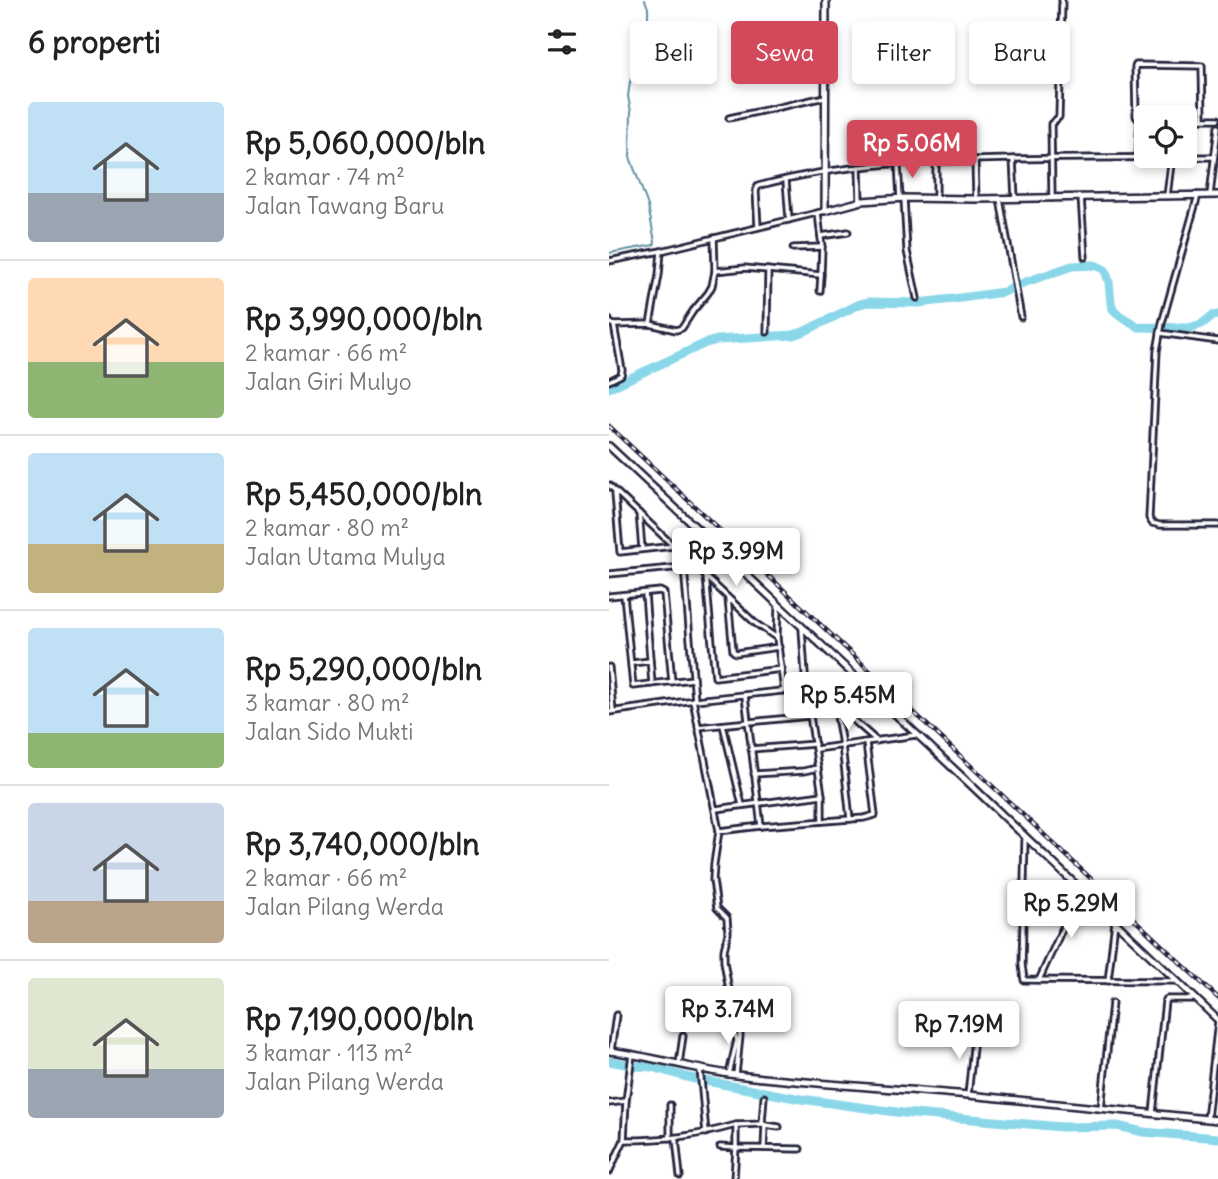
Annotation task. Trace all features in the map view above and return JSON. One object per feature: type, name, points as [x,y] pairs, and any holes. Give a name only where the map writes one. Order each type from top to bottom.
[{"type":"street","points":[[820,291],[826,0]]},
{"type":"street","points":[[1052,198],[1051,124],[1059,117],[1062,0]]},
{"type":"street","points":[[1136,105],[1135,66],[1201,65],[1203,119]]},
{"type":"street","points":[[729,118],[825,97]]},
{"type":"street","points":[[1197,119],[1218,119]]},
{"type":"street","points":[[1210,195],[1218,127]]},
{"type":"street","points":[[929,133],[930,161]]},
{"type":"street","points":[[758,227],[756,191],[759,186],[824,171],[930,161],[1134,157]]},
{"type":"street","points":[[1197,157],[1214,157]]},
{"type":"street","points":[[1013,159],[1015,198]]},
{"type":"street","points":[[975,160],[977,199]]},
{"type":"street","points":[[936,161],[936,198]]},
{"type":"street","points":[[898,163],[908,254],[917,298]]},
{"type":"street","points":[[859,167],[860,202]]},
{"type":"street","points":[[1167,195],[1170,168]]},
{"type":"street","points":[[786,180],[789,220]]},
{"type":"street","points":[[1198,195],[1162,323],[1157,351],[1149,519],[1153,524],[1160,525],[1218,525]]},
{"type":"street","points":[[609,261],[661,251],[860,202],[902,198],[1218,195]]},
{"type":"street","points":[[1081,197],[1085,257]]},
{"type":"street","points":[[1000,199],[1021,317]]},
{"type":"street","points":[[821,236],[848,232]]},
{"type":"street","points":[[609,381],[621,375],[622,366],[610,322],[650,324],[676,330],[682,328],[710,291],[715,271],[714,238]]},
{"type":"street","points":[[793,248],[822,247]]},
{"type":"street","points":[[650,324],[660,275],[661,251]]},
{"type":"street","points":[[715,271],[745,268],[821,275]]},
{"type":"street","points":[[767,332],[768,270]]},
{"type":"street","points":[[1160,333],[1218,341]]},
{"type":"street","points":[[609,446],[1218,1021],[1207,1119]]},
{"type":"street","points":[[609,485],[761,628],[778,638]]},
{"type":"street","points":[[615,491],[620,552],[674,546]]},
{"type":"street","points":[[639,513],[642,549]]},
{"type":"street","points":[[703,534],[683,555],[694,700],[719,831],[713,880],[717,908],[727,918],[724,961],[740,1036],[733,1074]]},
{"type":"street","points":[[609,574],[684,567]]},
{"type":"street","points":[[706,576],[715,677],[782,669]]},
{"type":"street","points":[[609,596],[660,591],[664,593],[672,682]]},
{"type":"street","points":[[645,593],[652,684]]},
{"type":"street","points":[[624,595],[633,686],[693,679]]},
{"type":"street","points":[[728,597],[733,651],[736,653],[779,647]]},
{"type":"street","points":[[778,604],[778,638],[784,691]]},
{"type":"street","points":[[802,628],[806,689],[823,795],[823,821]]},
{"type":"street","points":[[631,663],[650,661]]},
{"type":"street","points":[[609,667],[611,712],[862,682]]},
{"type":"street","points":[[830,686],[842,745],[850,819]]},
{"type":"street","points":[[745,696],[761,827]]},
{"type":"street","points":[[835,704],[877,741]]},
{"type":"street","points":[[698,727],[810,716]]},
{"type":"street","points":[[723,725],[742,805]]},
{"type":"street","points":[[751,749],[866,743],[918,735]]},
{"type":"street","points":[[719,831],[875,815],[866,743]]},
{"type":"street","points":[[754,774],[818,768]]},
{"type":"street","points":[[716,809],[823,795]]},
{"type":"street","points":[[1025,836],[1023,979],[1178,981]]},
{"type":"street","points":[[1039,980],[1080,890]]},
{"type":"street","points":[[1108,981],[1115,922]]},
{"type":"street","points":[[1153,1114],[1165,1001],[1196,999]]},
{"type":"street","points":[[1101,1109],[1112,1003]]},
{"type":"street","points":[[615,1015],[610,1051],[679,1064],[700,1071],[1218,1120]]},
{"type":"street","points":[[727,1016],[737,1040],[733,1074]]},
{"type":"street","points":[[968,1095],[975,1029]]},
{"type":"street","points":[[679,1064],[683,1035]]},
{"type":"street","points":[[609,1172],[624,1140],[631,1057]]},
{"type":"street","points":[[700,1071],[706,1134]]},
{"type":"street","points":[[1210,1087],[1218,1088]]},
{"type":"street","points":[[764,1097],[764,1148]]},
{"type":"street","points":[[609,1103],[626,1101]]},
{"type":"street","points":[[670,1105],[670,1138]]},
{"type":"street","points":[[624,1140],[706,1134],[736,1125],[779,1127]]},
{"type":"street","points":[[734,1179],[736,1125]]},
{"type":"street","points":[[676,1138],[680,1176]]},
{"type":"street","points":[[720,1147],[800,1149]]},
{"type":"waterway","points":[[609,253],[654,245],[655,242],[648,206],[630,157],[631,112],[628,96],[648,18],[645,0]]},
{"type":"waterway","points":[[609,388],[717,340],[793,335],[868,302],[918,303],[1004,292],[1072,266],[1095,265],[1105,270],[1113,309],[1139,327],[1189,328],[1218,315]]},
{"type":"waterway","points":[[609,1061],[652,1067],[690,1078],[801,1099],[903,1113],[1062,1127],[1117,1126],[1143,1132],[1218,1138]]},
{"type":"railway","points":[[609,426],[1218,998]]}]
